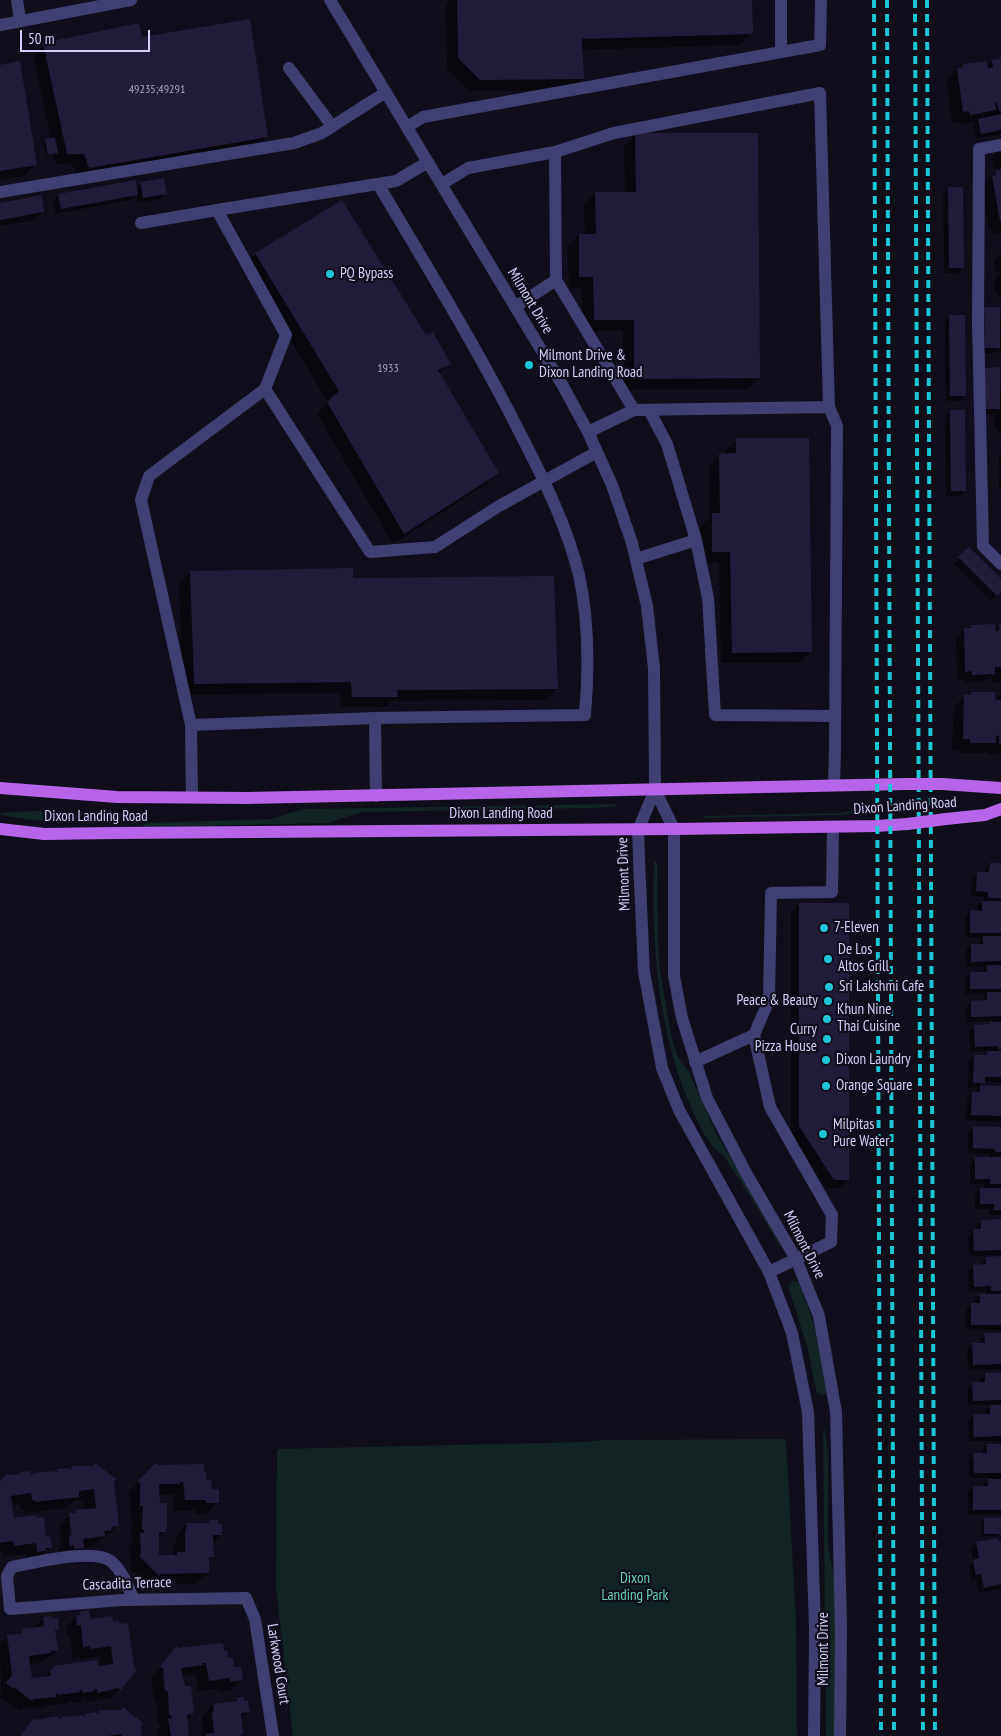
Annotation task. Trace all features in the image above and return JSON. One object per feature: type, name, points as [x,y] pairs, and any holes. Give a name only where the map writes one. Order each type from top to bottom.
[{"type":"main road","name":"Dixon Landing Road","points":[[0,788],[116,797],[248,798],[906,784],[942,784],[1001,788]]},
{"type":"main road","name":"Dixon Landing Road","points":[[0,829],[44,834],[833,827],[907,824],[984,816],[1001,809]]},
{"type":"street","points":[[17,0],[20,20]]},
{"type":"street","points":[[0,25],[131,0]]},
{"type":"street","name":"Milmont Drive","points":[[330,0],[563,386],[588,432],[612,485],[632,543],[647,606],[654,668],[655,790],[638,830],[644,972],[662,1068],[679,1110],[769,1272],[792,1333],[808,1412],[815,1629],[814,1736]]},
{"type":"street","points":[[781,0],[781,52]]},
{"type":"street","points":[[407,127],[423,118],[820,45],[821,0]]},
{"type":"street","points":[[289,68],[332,126]]},
{"type":"street","points":[[0,192],[294,143],[322,133],[386,92]]},
{"type":"street","points":[[442,184],[468,168],[555,152],[614,133],[820,93],[829,407],[837,426],[834,785]]},
{"type":"street","points":[[1001,145],[979,149],[978,322],[983,546],[1001,564]]},
{"type":"street","points":[[555,152],[556,280],[634,410]]},
{"type":"street","points":[[141,223],[396,182],[428,162]]},
{"type":"street","points":[[191,725],[375,718],[585,715],[589,676],[584,611],[578,575],[564,528],[545,481],[491,375],[378,184]]},
{"type":"street","points":[[192,797],[191,725],[141,500],[149,476],[265,389],[286,335],[217,210]]},
{"type":"street","points":[[515,307],[556,280]]},
{"type":"street","points":[[265,389],[370,552],[435,547],[500,506],[597,452]]},
{"type":"street","points":[[588,432],[634,410],[829,407]]},
{"type":"street","points":[[649,410],[667,444],[696,540],[708,598],[715,715],[836,716]]},
{"type":"street","points":[[636,558],[696,540]]},
{"type":"street","points":[[375,718],[376,796]]},
{"type":"street","name":"Milmont Drive","points":[[655,790],[674,829],[674,976],[682,1018],[706,1098],[746,1173],[796,1259],[819,1316],[836,1412],[841,1631],[840,1736]]},
{"type":"street","points":[[769,1272],[831,1242],[832,1215],[770,1107],[754,1036],[770,1000],[771,894],[832,892],[833,827]]},
{"type":"street","points":[[696,1062],[754,1036]]},
{"type":"street","name":"Cascadita Terrace","points":[[134,1600],[121,1573],[110,1561],[86,1555],[12,1567],[7,1576],[10,1609],[65,1603],[246,1598]]},
{"type":"street","name":"Larkwood Court","points":[[246,1598],[255,1619],[273,1736]]},
{"type":"green space","points":[[615,804],[617,806],[595,808],[362,812],[327,823],[143,826],[145,823],[272,819],[303,809]]},
{"type":"green space","points":[[872,806],[873,812],[838,815],[705,818],[703,816],[840,813]]},
{"type":"green space","points":[[35,811],[67,813],[83,817],[96,824],[32,820],[0,815],[0,813]]},
{"type":"green space","points":[[655,861],[657,864],[660,971],[672,1040],[678,1057],[689,1072],[717,1135],[756,1199],[782,1248],[725,1158],[714,1148],[703,1132],[688,1101],[676,1068],[667,1035],[657,966],[653,896]]},
{"type":"green space","points":[[792,1281],[797,1281],[800,1284],[815,1328],[827,1393],[823,1395],[816,1390],[808,1350],[789,1289]]},
{"type":"green space","points":[[825,1429],[828,1452],[828,1544],[834,1579],[838,1736],[826,1736],[823,1430]]},
{"type":"green space","name":"Dixon Landing Park","points":[[786,1439],[796,1620],[797,1736],[293,1736],[276,1588],[277,1449],[585,1442],[603,1440]]},
{"type":"building","points":[[457,0],[752,0],[753,34],[582,39],[584,79],[480,80],[458,58]]},
{"type":"building","points":[[250,19],[268,137],[89,168],[84,154],[67,154],[43,43],[139,23],[142,37]]},
{"type":"building","points":[[1001,58],[1001,111],[999,111],[997,103],[995,103],[996,110],[970,115],[969,111],[963,112],[957,68],[963,67],[963,64],[986,61],[988,68],[993,67],[992,60]]},
{"type":"building","points":[[20,61],[37,165],[0,171],[0,65]]},
{"type":"building","points":[[1001,114],[1001,130],[981,134],[978,119]]},
{"type":"building","points":[[635,133],[758,133],[760,378],[634,379],[634,320],[594,320],[593,277],[579,277],[579,234],[596,234],[595,192],[636,192]]},
{"type":"building","points":[[55,137],[58,153],[48,155],[45,139]]},
{"type":"building","points":[[1001,170],[1000,221],[992,176],[996,175],[995,171]]},
{"type":"building","points":[[164,178],[167,194],[143,198],[140,182]]},
{"type":"building","points":[[136,180],[138,195],[61,209],[58,194]]},
{"type":"building","points":[[948,187],[963,187],[964,268],[949,268]]},
{"type":"building","points":[[42,195],[44,212],[0,220],[0,203]]},
{"type":"building","points":[[342,200],[426,335],[433,332],[451,364],[438,370],[499,473],[404,534],[327,402],[339,391],[255,253]]},
{"type":"building","points":[[984,307],[1000,307],[1000,348],[985,348]]},
{"type":"building","points":[[949,315],[965,315],[966,396],[950,396]]},
{"type":"building","points":[[1000,367],[1000,409],[985,409],[985,368]]},
{"type":"building","points":[[950,410],[965,410],[966,491],[951,491]]},
{"type":"building","points":[[736,438],[809,438],[812,652],[732,653],[730,552],[712,552],[712,513],[720,513],[719,454],[736,453]]},
{"type":"building","points":[[969,547],[1001,579],[1001,592],[997,596],[958,557]]},
{"type":"building","points":[[353,568],[353,578],[554,576],[558,689],[397,690],[398,697],[352,697],[351,682],[194,684],[190,571]]},
{"type":"building","points":[[995,624],[996,631],[999,631],[999,624],[1001,624],[1001,667],[995,667],[995,674],[972,675],[972,671],[965,672],[964,628],[971,628],[971,625]]},
{"type":"building","points":[[971,692],[995,692],[995,700],[1001,700],[1001,744],[999,744],[999,736],[996,735],[996,743],[970,743],[970,739],[963,739],[964,695],[971,695]]},
{"type":"building","points":[[990,863],[1001,863],[1001,898],[988,898],[988,892],[976,891],[977,872],[989,872]]},
{"type":"building","points":[[982,901],[1001,901],[1001,933],[970,933],[970,910],[982,911]]},
{"type":"building","points":[[799,903],[849,903],[849,1180],[834,1180],[799,1126]]},
{"type":"building","points":[[983,936],[1001,936],[1001,961],[971,962],[971,944],[983,944]]},
{"type":"building","points":[[987,965],[1001,965],[1001,989],[970,989],[970,972],[987,972]]},
{"type":"building","points":[[987,992],[1001,992],[1001,1016],[971,1017],[971,1001],[987,1000]]},
{"type":"building","points":[[990,1022],[1001,1022],[1001,1049],[998,1049],[998,1046],[975,1047],[974,1025],[990,1024]]},
{"type":"building","points":[[987,1051],[1001,1051],[1001,1077],[985,1077],[985,1083],[973,1083],[974,1055],[987,1055]]},
{"type":"building","points":[[980,1085],[1001,1086],[1001,1116],[971,1115],[972,1092],[980,1092]]},
{"type":"building","points":[[973,1126],[1001,1127],[1001,1152],[995,1152],[995,1149],[973,1148]]},
{"type":"building","points":[[975,1157],[1001,1157],[1001,1184],[990,1184],[990,1179],[975,1179]]},
{"type":"building","points":[[980,1188],[1001,1188],[1001,1210],[994,1210],[994,1204],[980,1204]]},
{"type":"building","points":[[1001,1219],[1001,1250],[974,1251],[973,1229],[981,1229],[981,1220]]},
{"type":"building","points":[[1001,1256],[1001,1291],[991,1291],[991,1286],[974,1287],[973,1265],[986,1264],[986,1257]]},
{"type":"building","points":[[980,1294],[1001,1294],[1001,1325],[971,1325],[971,1303],[980,1303]]},
{"type":"building","points":[[984,1333],[1001,1333],[1001,1364],[973,1365],[972,1343],[985,1343]]},
{"type":"building","points":[[1001,1372],[1001,1400],[973,1401],[972,1382],[985,1382],[985,1373]]},
{"type":"building","points":[[990,1405],[1001,1405],[1001,1436],[974,1437],[973,1414],[990,1414]]},
{"type":"building","points":[[987,1444],[1001,1444],[1001,1473],[974,1473],[973,1453],[987,1453]]},
{"type":"building","points":[[95,1463],[116,1479],[114,1482],[119,1526],[111,1527],[111,1530],[104,1531],[105,1536],[83,1539],[84,1548],[74,1549],[74,1545],[70,1546],[69,1536],[72,1535],[69,1513],[76,1513],[76,1510],[96,1508],[94,1489],[79,1491],[79,1497],[35,1502],[35,1500],[32,1500],[31,1493],[11,1496],[14,1518],[36,1515],[37,1518],[44,1517],[46,1537],[50,1536],[52,1548],[46,1548],[46,1551],[37,1552],[36,1543],[14,1546],[13,1541],[0,1543],[0,1482],[6,1474],[20,1474],[20,1472],[31,1471],[31,1475],[33,1473],[55,1471],[55,1473],[58,1472],[57,1469],[69,1468],[72,1470],[71,1466],[93,1466]]},
{"type":"building","points":[[156,1463],[158,1465],[204,1464],[206,1479],[211,1480],[212,1489],[219,1489],[219,1503],[206,1503],[206,1500],[185,1500],[183,1482],[180,1482],[180,1484],[159,1484],[160,1503],[167,1503],[167,1529],[166,1532],[159,1532],[159,1555],[177,1555],[177,1552],[185,1552],[187,1523],[210,1523],[210,1520],[218,1519],[218,1524],[222,1524],[222,1535],[213,1535],[214,1557],[209,1557],[209,1573],[161,1574],[159,1576],[139,1556],[141,1554],[140,1533],[144,1533],[144,1530],[142,1529],[143,1506],[140,1506],[140,1483],[138,1481]]},
{"type":"building","points":[[988,1479],[1001,1479],[1001,1510],[973,1510],[973,1486],[988,1486]]},
{"type":"building","points":[[984,1518],[1001,1518],[1001,1534],[984,1534]]},
{"type":"building","points":[[997,1538],[998,1541],[1001,1541],[1001,1584],[984,1588],[981,1574],[976,1575],[973,1560],[979,1558],[976,1542]]},
{"type":"building","points":[[89,1610],[90,1619],[112,1616],[113,1622],[119,1621],[120,1624],[128,1623],[134,1667],[137,1669],[121,1690],[118,1688],[97,1693],[97,1689],[94,1689],[94,1691],[83,1693],[80,1690],[80,1692],[58,1695],[58,1693],[56,1697],[34,1699],[32,1701],[6,1683],[12,1675],[7,1635],[22,1633],[22,1629],[44,1626],[43,1617],[52,1616],[52,1619],[58,1618],[59,1629],[55,1630],[58,1650],[51,1651],[51,1653],[29,1656],[32,1678],[51,1676],[50,1669],[53,1669],[53,1666],[97,1660],[98,1666],[113,1664],[111,1646],[91,1649],[90,1646],[83,1647],[81,1625],[77,1626],[76,1616],[80,1615],[79,1612]]},
{"type":"building","points":[[223,1643],[224,1651],[227,1650],[228,1658],[233,1658],[234,1667],[241,1667],[243,1680],[230,1682],[229,1678],[209,1681],[206,1663],[181,1668],[185,1686],[191,1686],[194,1711],[193,1714],[187,1715],[189,1736],[171,1736],[168,1719],[172,1718],[169,1715],[168,1691],[165,1691],[163,1669],[160,1667],[176,1646],[179,1648]]},
{"type":"building","points":[[244,1697],[244,1701],[248,1701],[250,1712],[241,1713],[243,1734],[239,1736],[206,1736],[206,1734],[214,1733],[213,1704],[237,1701],[236,1698]]},
{"type":"building","points":[[123,1707],[144,1724],[141,1726],[142,1736],[122,1736],[122,1734],[107,1736],[20,1736],[34,1718],[36,1720],[58,1716],[61,1719],[61,1717],[83,1715],[85,1717],[85,1714],[97,1712],[99,1714],[99,1710],[121,1710]]},
{"type":"railway","points":[[874,0],[881,1736]]},
{"type":"railway","points":[[887,0],[894,1736]]},
{"type":"railway","points":[[915,0],[923,1736]]},
{"type":"railway","points":[[927,0],[935,1736]]},
{"type":"place","name":"PQ Bypass","points":[[330,274]]},
{"type":"place","name":"Milmont Drive & Dixon Landing Road","points":[[529,365]]},
{"type":"place","name":"7-Eleven","points":[[824,928]]},
{"type":"place","name":"De Los Altos Grill","points":[[828,959]]},
{"type":"place","name":"Sri Lakshmi Cafe","points":[[829,987]]},
{"type":"place","name":"Peace & Beauty","points":[[828,1001]]},
{"type":"place","name":"Khun Nine Thai Cuisine","points":[[827,1019]]},
{"type":"place","name":"Curry Pizza House","points":[[827,1039]]},
{"type":"place","name":"Dixon Laundry","points":[[826,1060]]},
{"type":"place","name":"Orange Square","points":[[826,1086]]},
{"type":"place","name":"Milpitas Pure Water","points":[[823,1134]]}]
